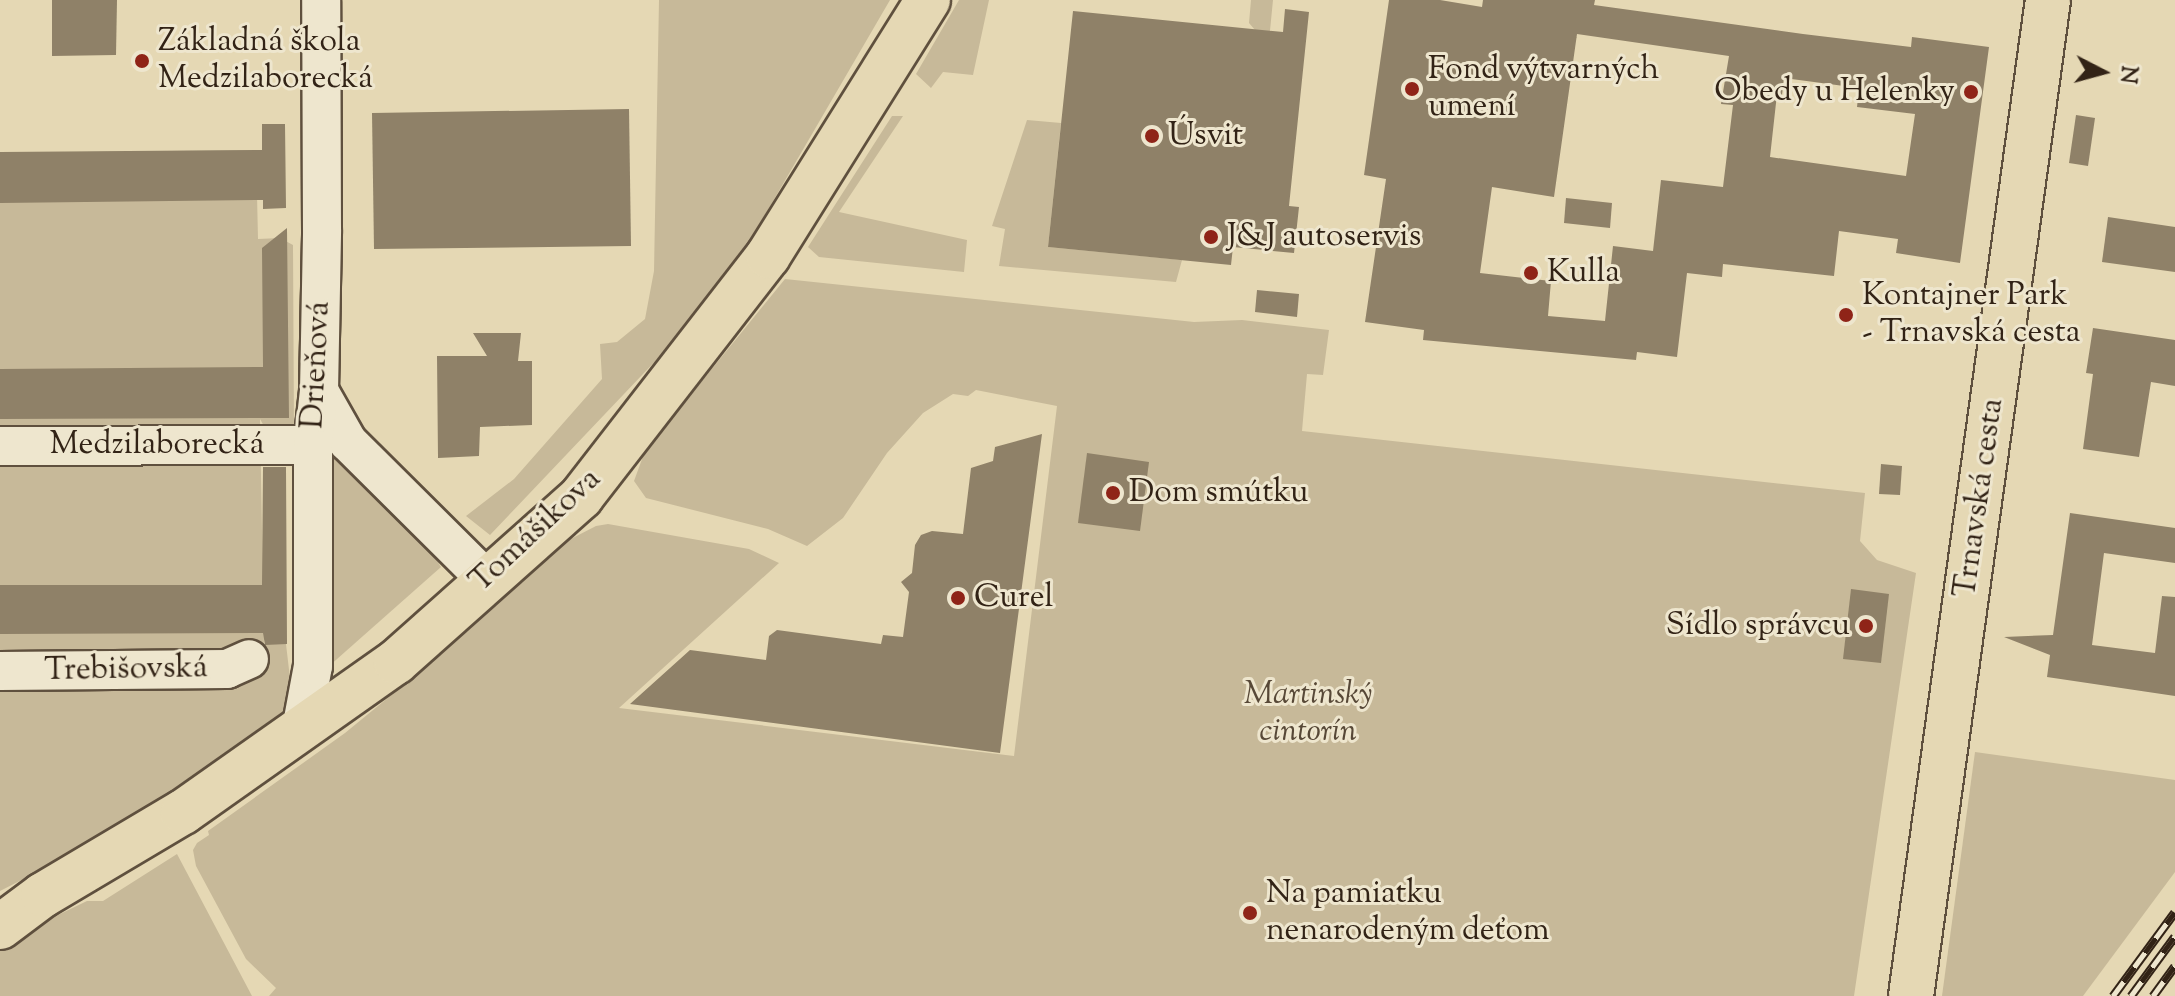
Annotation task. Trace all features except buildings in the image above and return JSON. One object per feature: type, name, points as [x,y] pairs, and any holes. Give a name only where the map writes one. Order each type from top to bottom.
[{"type":"main road","name":"Tomášikova","points":[[0,927],[43,895],[183,812],[396,662],[581,497],[768,256],[928,0]]},
{"type":"main road","name":"Trnavská cesta","points":[[1911,996],[2048,0]]},
{"type":"main road","name":"Tomášikova","points":[[0,903],[43,895]]},
{"type":"street","name":"Drieňová","points":[[301,730],[313,666],[313,445],[319,391],[321,0]]},
{"type":"street","points":[[319,391],[348,442],[486,579]]},
{"type":"street","name":"Medzilaborecká","points":[[0,446],[313,445]]},
{"type":"street","name":"Trebišovská","points":[[0,671],[227,669],[249,659]]},
{"type":"green space","points":[[659,0],[890,0],[719,294],[490,535],[466,516],[514,479],[602,379],[600,344],[617,342],[645,319],[654,271]]},
{"type":"green space","points":[[959,0],[989,0],[973,75],[943,72],[931,88],[916,74]]},
{"type":"green space","points":[[1251,0],[1273,0],[1257,163],[1255,30],[1249,23]]},
{"type":"green space","points":[[892,116],[903,116],[839,212],[967,240],[964,272],[819,257],[808,247]]},
{"type":"green space","points":[[1027,120],[1061,123],[1048,247],[1182,260],[1176,282],[999,266],[1005,229],[992,226]]},
{"type":"green space","points":[[256,150],[258,239],[280,238],[293,245],[294,434],[265,428],[260,419],[264,644],[286,644],[293,704],[266,730],[199,775],[80,850],[0,891],[0,153]]},
{"type":"green space","name":"Martinský cintorín","points":[[785,279],[1194,322],[1242,320],[1329,330],[1323,375],[1307,374],[1302,431],[1865,493],[1860,541],[1877,560],[1916,573],[1854,996],[269,996],[276,988],[246,959],[196,866],[193,850],[197,843],[209,835],[208,831],[345,733],[439,656],[561,544],[596,526],[608,524],[749,549],[779,563],[619,708],[1014,756],[1057,406],[976,390],[968,396],[953,394],[923,413],[887,453],[843,518],[807,546],[768,529],[646,498],[634,481],[645,451]]},
{"type":"green space","points":[[331,436],[430,550],[441,567],[328,667]]},
{"type":"green space","points":[[1975,752],[2175,780],[2175,872],[2083,996],[1942,996]]},
{"type":"green space","points":[[177,854],[252,996],[0,996],[0,943],[87,901],[103,901]]},
{"type":"railway","points":[[2113,996],[2175,912]]},
{"type":"railway","points":[[2131,996],[2175,936]]},
{"type":"railway","points":[[2153,996],[2175,966]]},
{"type":"place","name":"Základná škola Medzilaborecká","points":[[142,61]]},
{"type":"place","name":"Fond výtvarných umení","points":[[1412,89]]},
{"type":"place","name":"Obedy u Helenky","points":[[1971,92]]},
{"type":"place","name":"Úsvit","points":[[1152,136]]},
{"type":"place","name":"J&J autoservis","points":[[1211,237]]},
{"type":"place","name":"Kulla","points":[[1531,273]]},
{"type":"place","name":"Kontajner Park - Trnavská cesta","points":[[1846,315]]},
{"type":"place","name":"Dom smútku","points":[[1113,493]]},
{"type":"place","name":"Curel","points":[[958,598]]},
{"type":"place","name":"Sídlo správcu","points":[[1866,626]]},
{"type":"place","name":"Na pamiatku nenarodeným deťom","points":[[1250,913]]}]
